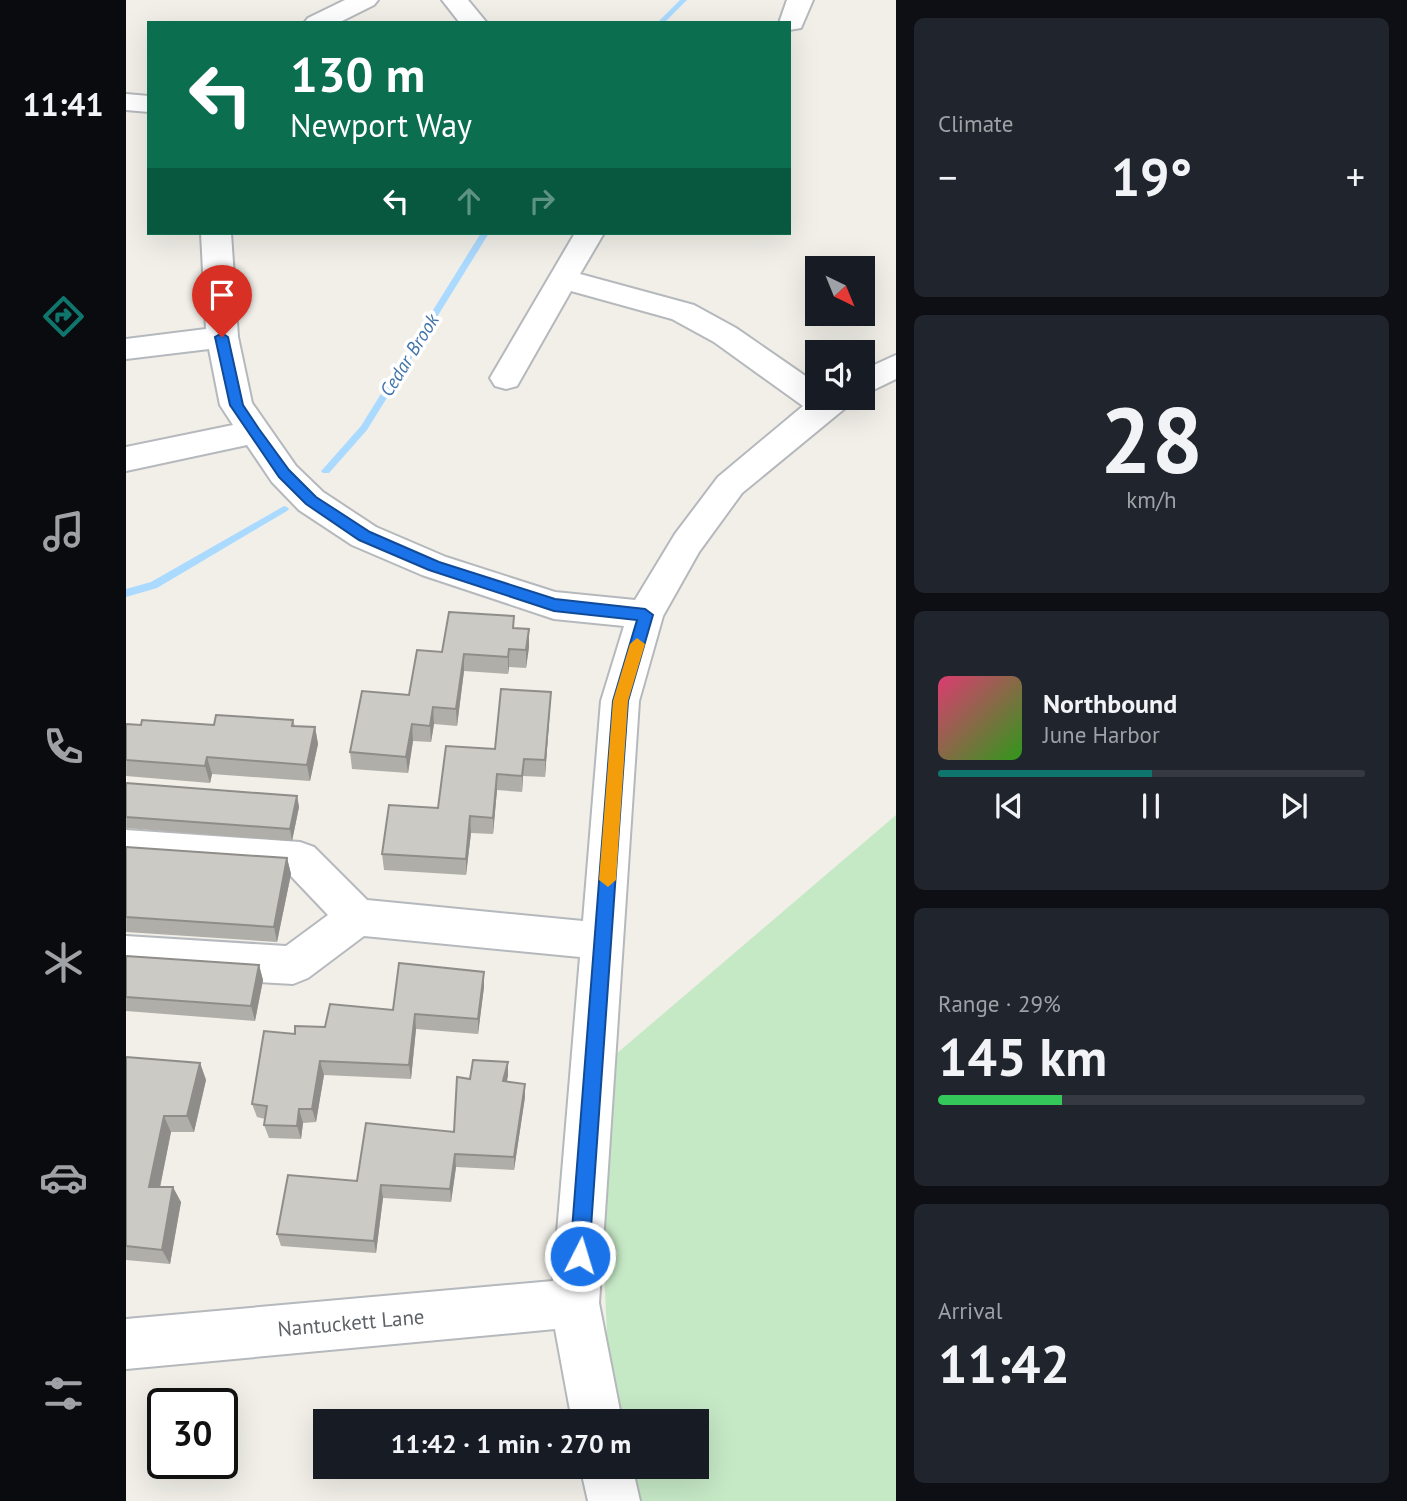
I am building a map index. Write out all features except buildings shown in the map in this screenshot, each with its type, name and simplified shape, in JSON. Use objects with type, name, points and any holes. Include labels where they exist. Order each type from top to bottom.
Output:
[{"type":"street","points":[[321,21],[365,0]]},
{"type":"street","points":[[455,0],[472,21]]},
{"type":"street","points":[[126,102],[147,104]]},
{"type":"street","points":[[216,235],[222,337],[236,405],[284,474],[311,501],[365,536],[434,566],[554,605],[645,615]]},
{"type":"street","points":[[506,377],[588,235]]},
{"type":"street","points":[[562,279],[683,312],[805,384]]},
{"type":"street","points":[[126,349],[222,337]]},
{"type":"street","points":[[875,376],[896,365]]},
{"type":"street","points":[[595,1409],[575,1303],[620,701],[645,615],[687,543],[730,485],[821,410]]},
{"type":"street","points":[[126,459],[254,432]]},
{"type":"street","points":[[126,847],[300,859],[357,917],[603,941]]},
{"type":"street","points":[[126,955],[293,965],[357,917]]},
{"type":"street","name":"Nantuckett Lane","points":[[126,1344],[575,1303]]},
{"type":"street","points":[[609,1479],[614,1501]]},
{"type":"green space","points":[[896,815],[896,1501],[615,1501],[614,1479],[709,1479],[709,1409],[610,1409],[595,1072]]},
{"type":"waterway","name":"Cedar Brook","points":[[662,21],[684,0]]},
{"type":"waterway","name":"Cedar Brook","points":[[326,471],[364,428],[484,235]]},
{"type":"waterway","name":"Cedar Brook","points":[[126,593],[154,585],[284,509]]},
{"type":"slow traffic","points":[[608,880],[620,701],[637,644]]},
{"type":"route","points":[[222,337],[236,405],[284,474],[311,501],[365,536],[434,566],[554,605],[645,615],[620,701],[580,1256]]}]
